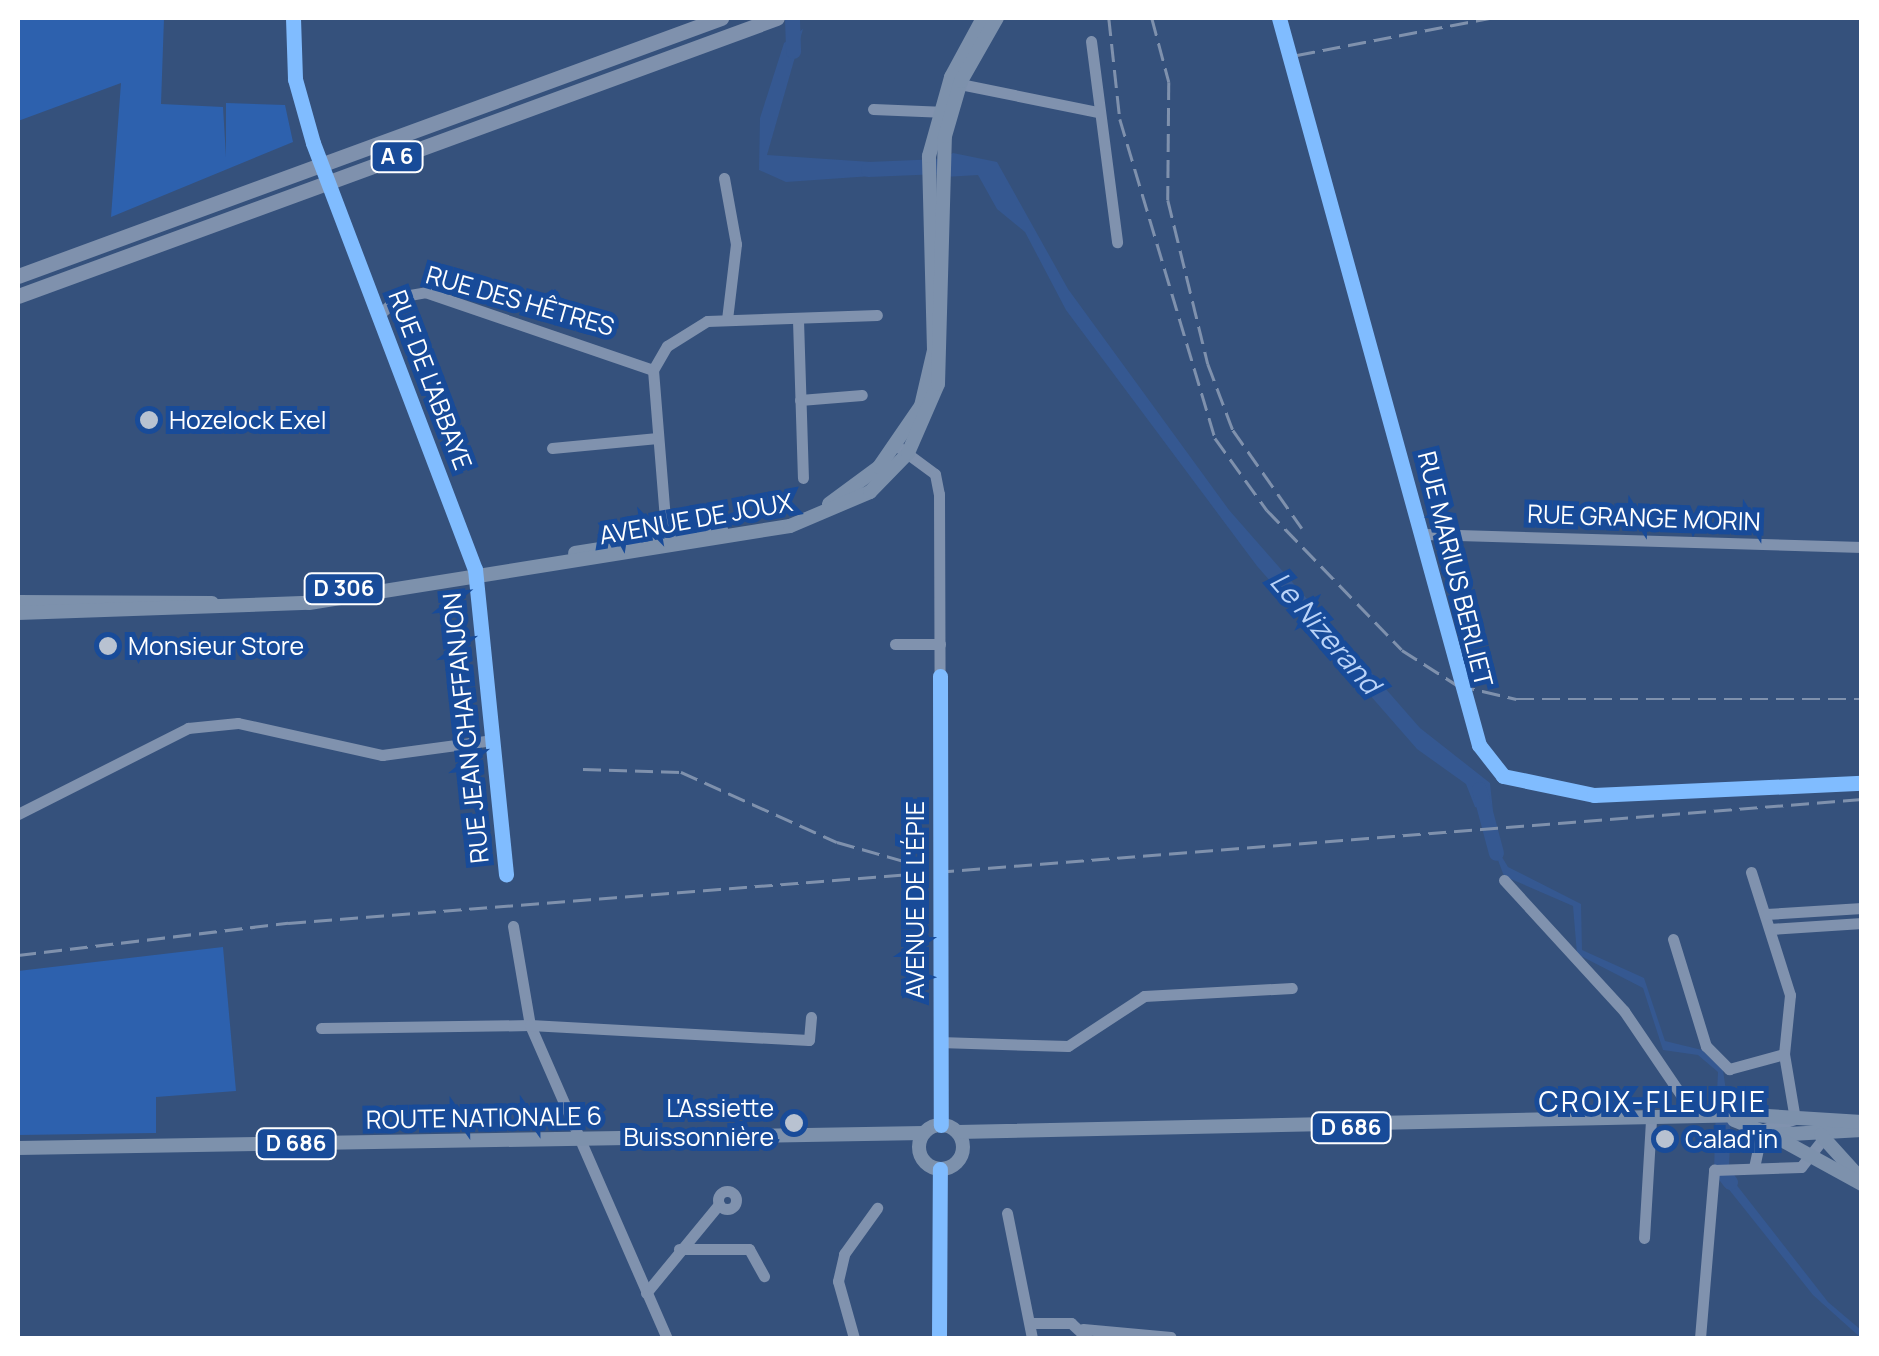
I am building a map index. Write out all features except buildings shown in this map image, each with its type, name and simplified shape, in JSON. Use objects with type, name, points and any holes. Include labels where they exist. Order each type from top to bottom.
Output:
[{"type":"highway","name":"A 6","points":[[18,276],[721,18]]},
{"type":"highway","name":"A 6","points":[[18,296],[777,18]]},
{"type":"main road","name":"AVENUE DE JOUX","points":[[18,613],[253,609],[668,544],[833,512],[870,492],[928,420],[943,356],[936,156],[945,111],[983,18]]},
{"type":"main road","name":"AVENUE DE JOUX","points":[[955,83],[997,18]]},
{"type":"main road","name":"AVENUE DE JOUX","points":[[18,602],[223,602],[475,573]]},
{"type":"main road","name":"D 686","points":[[958,1132],[989,1135],[1651,1118],[1862,1126]]},
{"type":"main road","name":"D 686","points":[[1721,1118],[1767,1132],[1824,1138],[1862,1126]]},
{"type":"main road","points":[[1802,1121],[1824,1138],[1862,1182]]},
{"type":"main road","points":[[964,1149],[958,1132],[941,1125],[921,1140],[940,1170],[964,1149],[989,1135]]},
{"type":"main road","points":[[1767,1132],[1862,1182]]},
{"type":"main road","name":"ROUTE NATIONALE 6","points":[[18,1148],[892,1135],[921,1140]]},
{"type":"street","name":"RUE DE L'ABBAYE","points":[[292,18],[313,143],[475,573]]},
{"type":"street","name":"RUE MARIUS BERLIET","points":[[1278,18],[1424,534],[1463,709],[1504,776],[1632,796],[1862,783]]},
{"type":"street","points":[[1091,41],[1116,242]]},
{"type":"street","points":[[955,83],[1098,112]]},
{"type":"street","points":[[873,109],[945,111]]},
{"type":"street","points":[[724,178],[736,244],[727,319]]},
{"type":"street","name":"RUE DES HÊTRES","points":[[378,315],[398,297],[425,292],[653,370]]},
{"type":"street","points":[[668,544],[653,370],[687,329],[727,319],[876,316]]},
{"type":"street","points":[[798,320],[803,478]]},
{"type":"street","points":[[800,400],[862,394]]},
{"type":"street","points":[[552,448],[658,438]]},
{"type":"street","name":"AVENUE DE L'ÉPIE","points":[[902,450],[935,474],[939,494],[941,1125]]},
{"type":"street","name":"RUE GRANGE MORIN","points":[[1424,534],[1862,547]]},
{"type":"street","name":"RUE JEAN CHAFFANJON","points":[[475,573],[506,874]]},
{"type":"street","points":[[895,644],[940,644]]},
{"type":"street","points":[[18,814],[188,728],[238,724],[382,755],[494,740]]},
{"type":"street","points":[[1751,872],[1790,996],[1784,1054],[1802,1121],[1767,1132],[1754,1167]]},
{"type":"street","points":[[1504,880],[1624,1011],[1696,1118]]},
{"type":"street","points":[[1766,914],[1862,908]]},
{"type":"street","points":[[1770,929],[1862,923]]},
{"type":"street","points":[[513,926],[530,1025],[575,1138],[667,1338]]},
{"type":"street","points":[[1673,940],[1706,1046],[1730,1069],[1784,1054]]},
{"type":"street","points":[[939,1042],[1068,1046],[1144,996],[1292,988]]},
{"type":"street","points":[[321,1028],[530,1025],[809,1040],[811,1017]]},
{"type":"street","points":[[1644,1238],[1651,1118]]},
{"type":"street","points":[[1700,1338],[1714,1170],[1734,1166],[1801,1167],[1816,1158],[1824,1138]]},
{"type":"street","points":[[939,1338],[940,1170]]},
{"type":"street","points":[[646,1293],[719,1204]]},
{"type":"street","points":[[854,1338],[838,1281],[844,1254],[877,1208]]},
{"type":"street","points":[[1007,1213],[1032,1338]]},
{"type":"street","points":[[679,1249],[749,1248],[764,1276]]},
{"type":"street","points":[[1032,1323],[1085,1334],[1170,1337]]},
{"type":"shaded area","points":[[18,18],[164,18],[161,104],[223,107],[226,157],[226,103],[285,105],[293,142],[111,217],[121,83],[18,121]]},
{"type":"shaded area","points":[[223,947],[236,1091],[156,1097],[156,1133],[18,1135],[18,971]]},
{"type":"water","points":[[803,29],[767,155],[886,163],[886,175],[786,182],[759,170],[760,118],[784,43]]},
{"type":"water","points":[[953,153],[997,162],[1068,289],[1229,510],[1420,728],[1490,783],[1493,811],[1475,807],[1466,784],[1417,749],[1257,566],[1066,310],[1025,232],[997,209],[978,175],[944,177],[942,160]]},
{"type":"water","points":[[1488,834],[1508,867],[1581,904],[1582,950],[1644,978],[1665,1041],[1702,1050],[1723,1070],[1729,1112],[1716,1113],[1718,1072],[1698,1055],[1663,1050],[1643,988],[1577,954],[1573,906],[1504,876]]},
{"type":"water","points":[[1728,1174],[1828,1302],[1861,1330],[1861,1338],[1813,1295],[1723,1182]]},
{"type":"waterway","name":"Le Nizerand","points":[[792,19],[793,51]]},
{"type":"waterway","name":"Le Nizerand","points":[[868,169],[940,166]]},
{"type":"waterway","points":[[1479,789],[1496,853]]},
{"type":"waterway","name":"Le Nizerand","points":[[1723,1103],[1721,1170],[1730,1182]]},
{"type":"railway","points":[[1109,18],[1120,119],[1215,438],[1267,510],[1402,650],[1457,685],[1516,699],[1862,699]]},
{"type":"railway","points":[[1152,18],[1169,82],[1168,200],[1208,364],[1233,430],[1302,528]]},
{"type":"railway","points":[[1297,55],[1489,18]]},
{"type":"railway","points":[[583,769],[681,772],[837,842],[914,864]]},
{"type":"railway","points":[[18,955],[288,923],[1862,799]]},
{"type":"cycle path","points":[[293,18],[295,79],[313,143],[475,569],[506,874]]},
{"type":"cycle path","points":[[1279,18],[1479,745],[1503,776],[1594,795],[1862,783]]},
{"type":"cycle path","points":[[940,676],[941,1125]]},
{"type":"cycle path","points":[[939,1338],[940,1169]]},
{"type":"place","name":"Hozelock Exel","points":[[149,420]]},
{"type":"place","name":"Monsieur Store","points":[[108,646]]},
{"type":"place","name":"L'Assiette Buissonnière","points":[[794,1123]]},
{"type":"place","name":"Calad'in","points":[[1665,1139]]},
{"type":"district","name":"CROIX-FLEURIE","points":[[1653,1101]]}]
